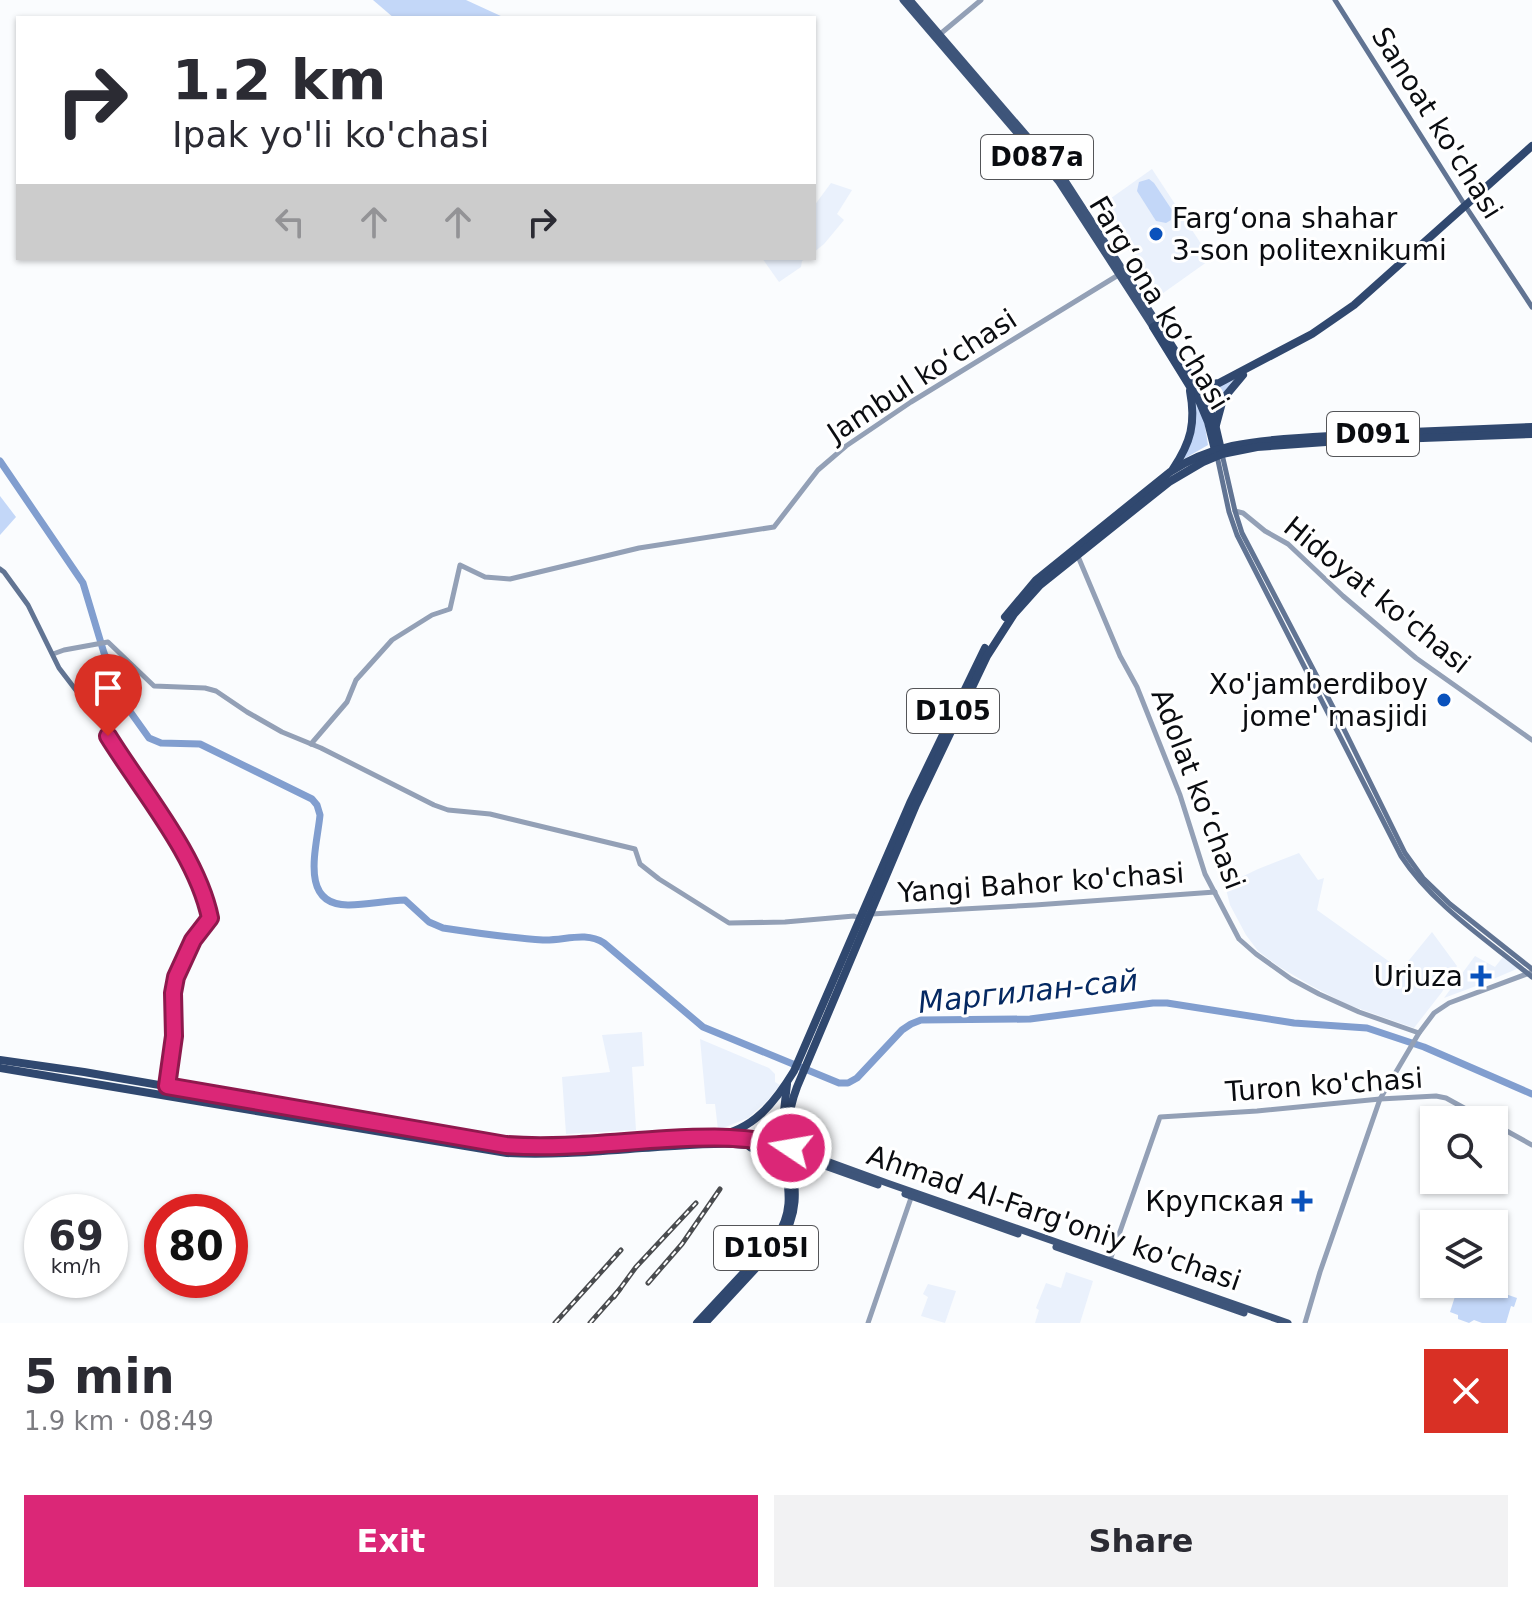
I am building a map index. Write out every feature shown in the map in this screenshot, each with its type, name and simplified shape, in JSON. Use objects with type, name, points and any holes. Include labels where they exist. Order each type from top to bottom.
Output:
[{"type":"highway","points":[[1191,381],[1215,384],[1318,331],[1354,305],[1532,146]]},
{"type":"highway","name":"Fargʻona koʻchasi","points":[[1156,326],[1206,400],[1216,426],[1219,452]]},
{"type":"highway","points":[[1216,426],[1225,397],[1239,378],[1259,363]]},
{"type":"highway","name":"Fargʻona koʻchasi","points":[[1191,381],[1219,452]]},
{"type":"highway","name":"D105","points":[[1170,472],[1191,433],[1191,381]]},
{"type":"highway","name":"D091","points":[[1219,452],[1257,441],[1532,427]]},
{"type":"highway","name":"D091","points":[[1219,452],[1340,441],[1532,434]]},
{"type":"highway","name":"D105","points":[[804,1060],[860,919],[982,654],[1000,623],[1036,580],[1170,472],[1219,452]]},
{"type":"highway","name":"D105","points":[[787,1150],[789,1118],[798,1074],[938,752],[998,636],[1032,592],[1077,554],[1178,476],[1219,452]]},
{"type":"highway","name":"Ahmad Al-Farg'oniy ko'chasi","points":[[0,1060],[84,1072],[167,1091],[507,1153],[540,1154],[719,1143],[787,1150]]},
{"type":"highway","name":"Ahmad Al-Farg'oniy ko'chasi","points":[[0,1068],[506,1145],[539,1147],[715,1136],[755,1140],[787,1150]]},
{"type":"highway","name":"D105","points":[[787,1150],[783,1126],[787,1084],[798,1074]]},
{"type":"highway","points":[[715,1136],[734,1131],[758,1118],[787,1084]]},
{"type":"highway","points":[[742,1143],[774,1164],[788,1190]]},
{"type":"highway","name":"D105l","points":[[697,1323],[780,1242],[789,1229],[796,1203],[794,1175],[787,1150]]},
{"type":"highway","name":"D105l","points":[[705,1323],[755,1265],[784,1225],[789,1208],[787,1150]]},
{"type":"highway","points":[[794,1175],[798,1164],[808,1160]]},
{"type":"main road","name":"Fargʻona koʻchasi","points":[[903,0],[1064,179],[1156,326]]},
{"type":"main road","name":"Fargʻona koʻchasi","points":[[910,0],[1059,182],[1156,326]]},
{"type":"main road","name":"Sanoat ko'chasi","points":[[1335,0],[1532,307]]},
{"type":"main road","points":[[1219,452],[1242,533],[1335,711],[1395,846],[1415,877],[1446,908],[1531,973]]},
{"type":"main road","points":[[1219,452],[1229,512],[1237,535],[1357,764]]},
{"type":"main road","points":[[0,569],[21,594],[59,668],[98,719],[176,839],[194,870],[208,908],[210,918],[193,940],[176,977],[173,993],[174,1036],[167,1091]]},
{"type":"main road","name":"Ahmad Al-Farg'oniy ko'chasi","points":[[787,1150],[912,1195]]},
{"type":"main road","name":"Ahmad Al-Farg'oniy ko'chasi","points":[[787,1150],[1273,1323]]},
{"type":"main road","name":"Ahmad Al-Farg'oniy ko'chasi","points":[[1109,1264],[1288,1323]]},
{"type":"street","points":[[937,36],[981,0]]},
{"type":"street","name":"Jambul koʻchasi","points":[[311,744],[347,702],[356,680],[392,640],[432,615],[450,609],[460,565],[485,577],[510,579],[622,552],[774,527],[818,470],[846,446],[911,402],[1120,274]]},
{"type":"street","name":"Hidoyat ko'chasi","points":[[1235,511],[1243,513],[1288,544],[1416,658],[1532,740]]},
{"type":"street","name":"Adolat koʻchasi","points":[[1077,554],[1120,656],[1137,687],[1180,795],[1205,874],[1239,939],[1291,979],[1319,994],[1419,1033]]},
{"type":"street","points":[[53,654],[105,643],[154,686],[211,688],[282,732],[448,810],[490,814],[635,849],[640,864],[649,872],[729,923],[854,916],[860,919]]},
{"type":"street","name":"Yangi Bahor ko'chasi","points":[[870,914],[1215,892]]},
{"type":"street","points":[[1305,1323],[1380,1099],[1419,1033],[1434,1013],[1449,1003],[1531,973]]},
{"type":"street","name":"Turon ko'chasi","points":[[1109,1264],[1160,1117],[1441,1096],[1460,1106]]},
{"type":"street","points":[[1508,1132],[1532,1145]]},
{"type":"street","points":[[868,1323],[912,1195]]},
{"type":"shaded area","points":[[373,0],[466,0],[501,16],[392,16]]},
{"type":"shaded area","name":"Farg‘ona shahar 3-son politexnikumi","points":[[1152,169],[1211,259],[1159,296],[1101,209],[1109,204],[1107,201]]},
{"type":"shaded area","points":[[1149,179],[1172,210],[1171,220],[1166,223],[1156,221],[1137,191],[1139,182]]},
{"type":"shaded area","points":[[831,183],[852,190],[837,214],[844,220],[816,250],[816,203]]},
{"type":"shaded area","points":[[763,260],[803,260],[801,267],[779,282]]},
{"type":"shaded area","points":[[1234,379],[1225,391],[1215,412],[1203,387]]},
{"type":"shaded area","points":[[1194,400],[1204,420],[1208,445],[1182,460],[1193,431]]},
{"type":"shaded area","points":[[0,496],[16,517],[0,535]]},
{"type":"shaded area","points":[[1299,853],[1318,880],[1324,878],[1317,910],[1401,970],[1432,932],[1457,966],[1442,992],[1414,1028],[1346,1004],[1310,985],[1258,951],[1246,935],[1230,905],[1225,885]]},
{"type":"shaded area","name":"Urjuza","points":[[1475,956],[1495,967],[1503,957],[1519,968],[1444,998]]},
{"type":"shaded area","points":[[642,1032],[644,1066],[632,1067],[636,1130],[566,1134],[562,1077],[610,1072],[602,1035]]},
{"type":"shaded area","points":[[700,1039],[769,1068],[775,1074],[775,1082],[780,1085],[748,1118],[718,1130],[715,1104],[706,1104]]},
{"type":"shaded area","points":[[1066,1272],[1093,1281],[1080,1323],[1035,1323],[1039,1310],[1036,1308],[1046,1283],[1061,1288]]},
{"type":"shaded area","points":[[928,1284],[956,1291],[945,1323],[921,1316],[928,1297],[923,1294]]},
{"type":"shaded area","points":[[1508,1295],[1517,1298],[1506,1323],[1474,1320],[1469,1323],[1450,1312],[1454,1298],[1508,1298]]},
{"type":"waterway","name":"Маргилан-сай","points":[[0,461],[83,583],[104,653],[129,710],[149,738],[161,743],[200,744],[312,799],[320,815],[314,872],[323,896],[333,903],[349,905],[405,900],[429,922],[443,928],[531,939],[597,939],[703,1027],[839,1083],[848,1083],[857,1078],[902,1030],[921,1020],[1030,1019],[1167,1003],[1294,1023],[1367,1028],[1424,1047],[1532,1094]]},
{"type":"railway","points":[[648,1283],[682,1244],[720,1189]]},
{"type":"railway","points":[[614,1297],[636,1267],[696,1203]]},
{"type":"railway","points":[[555,1323],[621,1250]]},
{"type":"railway","points":[[590,1323],[620,1289]]},
{"type":"place","name":"Farg‘ona shahar 3-son politexnikumi","points":[[1156,234]]},
{"type":"place","name":"Xo'jamberdiboy jome' masjidi","points":[[1444,700]]},
{"type":"place","name":"Urjuza","points":[[1481,976]]},
{"type":"place","name":"Крупская","points":[[1302,1201]]},
{"type":"route","points":[[108,736],[194,870],[210,918],[193,940],[176,977],[173,993],[174,1036],[167,1086],[506,1145],[539,1147],[715,1136],[791,1148]]}]
